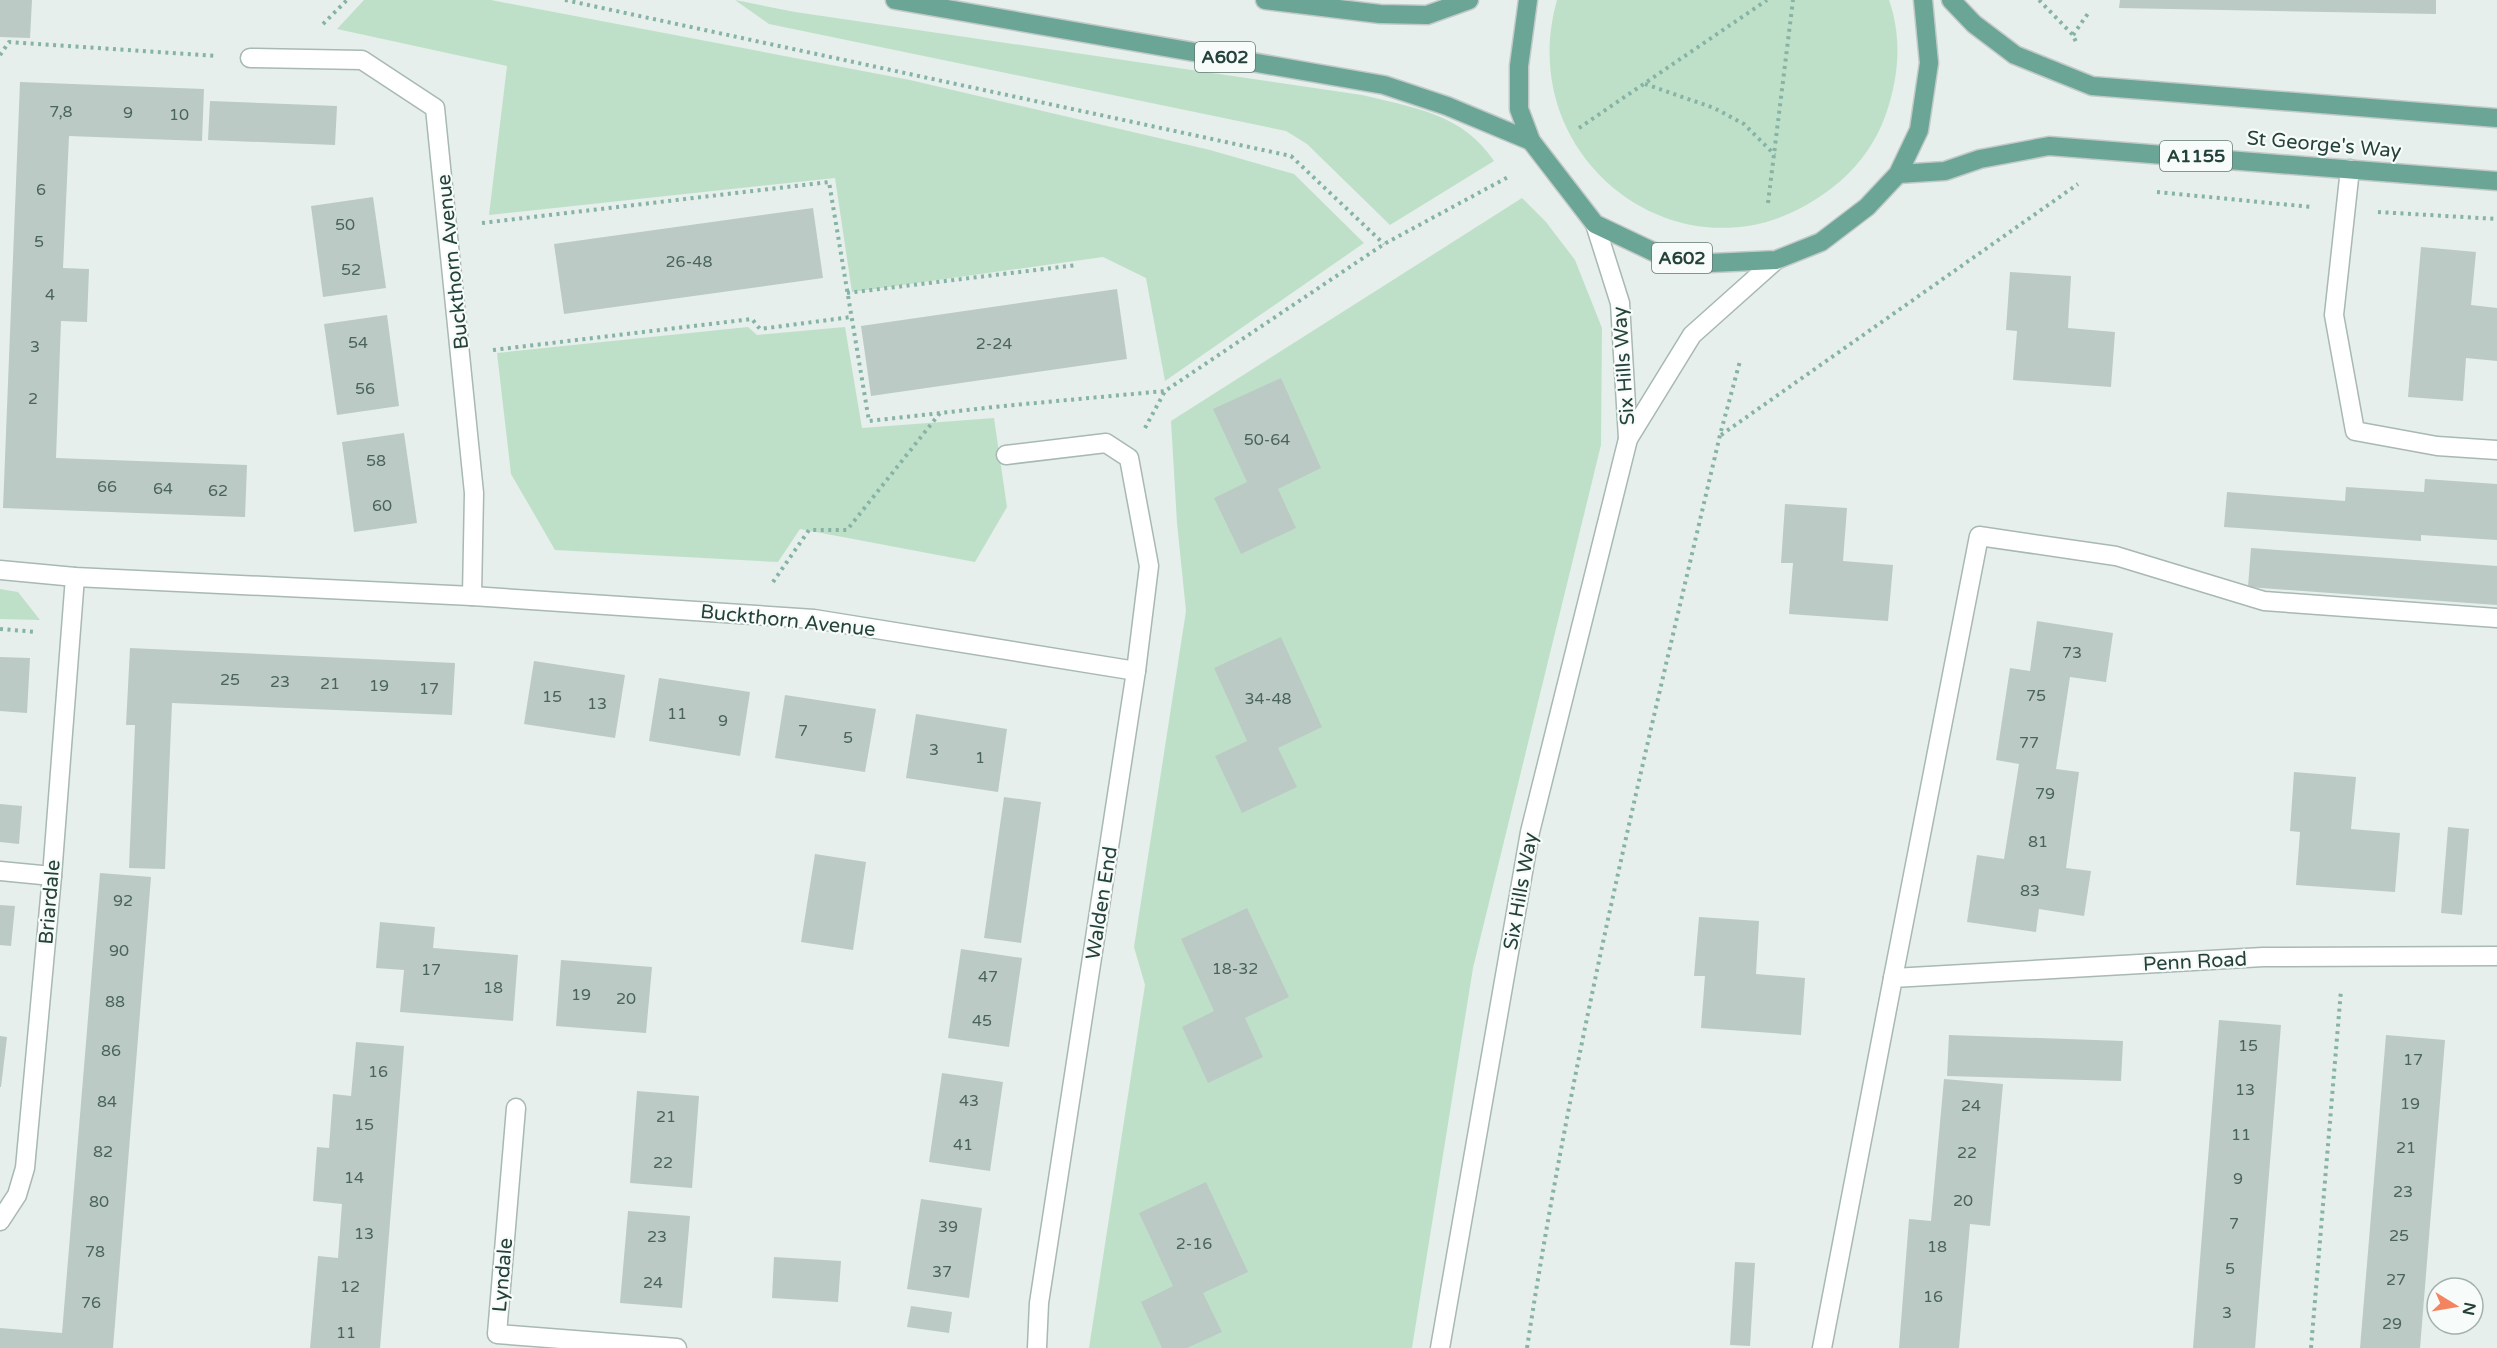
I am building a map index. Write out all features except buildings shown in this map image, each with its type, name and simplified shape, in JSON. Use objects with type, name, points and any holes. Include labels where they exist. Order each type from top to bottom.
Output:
[{"type":"main road","name":"A602","points":[[895,0],[1384,85],[1447,106],[1531,141]]},
{"type":"main road","points":[[1265,0],[1297,6],[1380,14],[1427,15],[1469,0]]},
{"type":"main road","name":"A602","points":[[1528,0],[1519,66],[1519,109],[1531,141],[1595,224],[1656,253],[1712,263],[1776,260],[1821,242],[1867,207],[1898,174],[1919,130],[1929,63],[1923,0]]},
{"type":"main road","name":"St George's Way","points":[[1951,0],[1974,24],[2015,54],[2092,86],[2497,118]]},
{"type":"main road","name":"St George's Way","points":[[1898,174],[1945,171],[1980,159],[2049,146],[2102,148],[2497,181]]},
{"type":"street","name":"Buckthorn Avenue","points":[[250,58],[362,60],[435,108],[462,354],[474,493],[472,596]]},
{"type":"street","points":[[2350,169],[2334,315],[2355,431],[2437,446],[2497,450]]},
{"type":"street","name":"Six Hills Way","points":[[1595,224],[1620,303],[1628,440]]},
{"type":"street","name":"Six Hills Way","points":[[1440,1348],[1530,832],[1628,440],[1692,335],[1776,260]]},
{"type":"street","points":[[1006,454],[1106,443],[1129,458]]},
{"type":"street","name":"Walden End","points":[[1037,1348],[1039,1303],[1136,671],[1149,566],[1129,458]]},
{"type":"street","points":[[1822,1348],[1979,536],[2116,556],[2264,601],[2497,618]]},
{"type":"street","name":"Buckthorn Avenue","points":[[0,570],[75,577],[472,596],[814,619],[1136,671]]},
{"type":"street","name":"Briardale","points":[[0,1221],[17,1195],[25,1168],[52,876],[75,577]]},
{"type":"street","points":[[0,871],[52,876]]},
{"type":"street","name":"Penn Road","points":[[1893,978],[2263,957],[2497,956]]},
{"type":"street","name":"Lyndale","points":[[516,1108],[497,1334],[677,1348]]},
{"type":"path","points":[[565,0],[1291,156],[1384,244]]},
{"type":"path","points":[[1579,128],[1767,0]]},
{"type":"path","points":[[1768,203],[1793,0]]},
{"type":"path","points":[[2073,35],[2089,12]]},
{"type":"path","points":[[0,55],[9,42],[250,58]]},
{"type":"path","points":[[1644,84],[1714,108],[1744,124],[1775,155]]},
{"type":"path","points":[[1720,435],[2079,183],[2102,148]]},
{"type":"path","points":[[1129,458],[1165,391],[1384,244],[1510,176]]},
{"type":"path","points":[[448,227],[829,182],[869,421],[1165,391]]},
{"type":"path","points":[[2148,191],[2252,203],[2497,219]]},
{"type":"path","points":[[847,293],[1077,265]]},
{"type":"path","points":[[462,354],[752,319],[760,329],[851,316]]},
{"type":"path","points":[[1527,1348],[1547,1218],[1607,916],[1720,435],[1740,361]]},
{"type":"path","points":[[744,614],[779,575],[809,530],[847,530],[940,413]]},
{"type":"path","points":[[2311,1348],[2344,956]]},
{"type":"green space","points":[[364,0],[491,0],[910,80],[1210,150],[1294,174],[1364,243],[1165,381],[1146,278],[1103,257],[852,292],[835,178],[489,215],[507,66],[337,29]]},
{"type":"green space","points":[[735,0],[795,12],[1362,95],[1418,109],[1452,122],[1481,145],[1494,161],[1390,225],[1307,144],[1286,131],[769,24]]},
{"type":"green space","points":[[1557,0],[1889,0],[1896,28],[1897,56],[1894,84],[1887,111],[1870,147],[1845,177],[1825,193],[1772,220],[1719,228],[1668,219],[1622,195],[1585,159],[1560,113],[1550,59]]},
{"type":"green space","points":[[1522,198],[1546,222],[1575,260],[1602,328],[1601,445],[1473,968],[1412,1348],[1089,1348],[1145,985],[1134,947],[1186,611],[1177,523],[1171,421]]},
{"type":"green space","points":[[748,327],[757,335],[845,327],[862,428],[994,418],[1007,507],[975,562],[800,529],[778,562],[555,550],[511,474],[497,353]]},
{"type":"green space","points":[[0,589],[18,592],[40,620],[0,619]]}]
